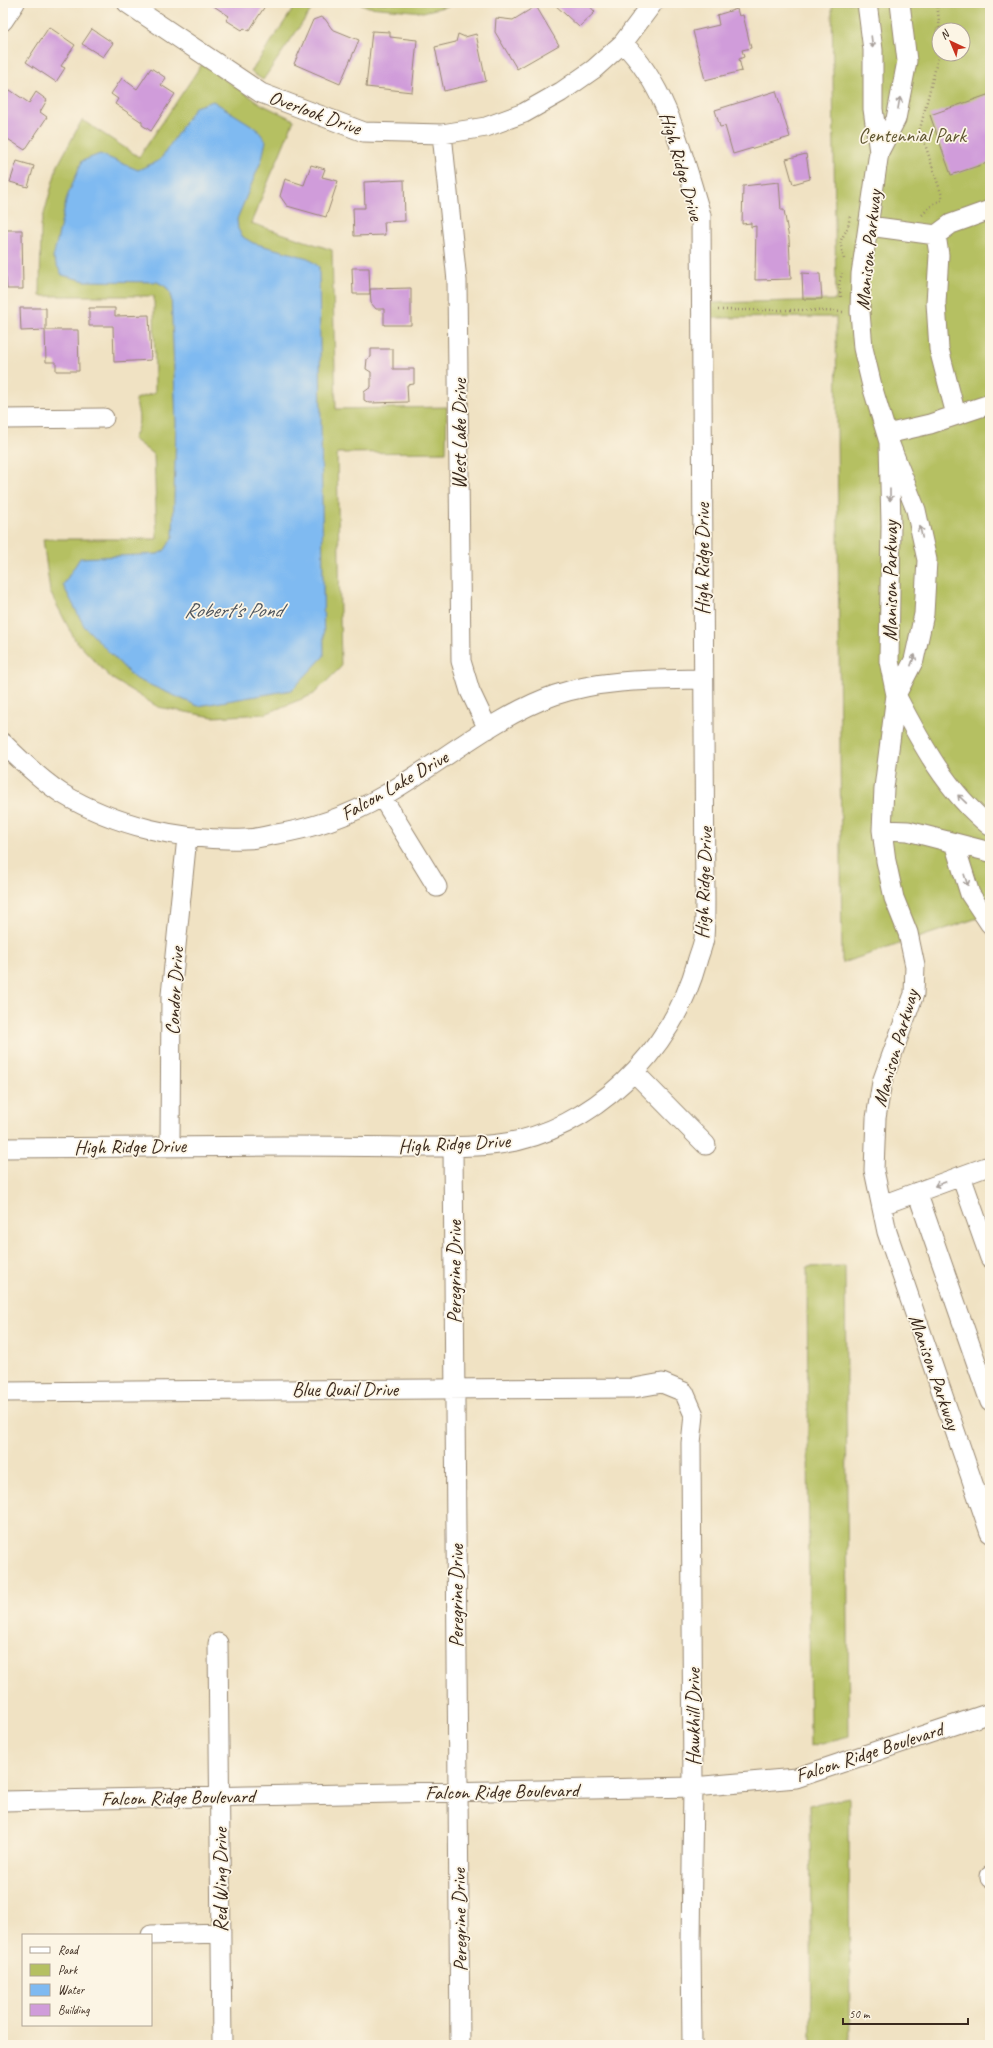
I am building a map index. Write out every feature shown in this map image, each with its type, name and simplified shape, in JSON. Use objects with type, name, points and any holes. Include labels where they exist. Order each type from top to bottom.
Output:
[{"type":"street","points":[[3,20],[15,3]]},
{"type":"street","name":"Overlook Drive","points":[[127,3],[261,93],[364,132],[442,134],[486,127],[524,113],[561,92],[594,69],[623,44],[653,3]]},
{"type":"street","name":"Manison Parkway","points":[[867,3],[873,50],[873,108],[879,152],[861,274],[860,312],[863,348],[868,371],[888,438],[916,510],[927,560],[924,614],[914,660],[896,695]]},
{"type":"street","name":"Manison Parkway","points":[[879,152],[896,119],[907,61],[900,3]]},
{"type":"street","name":"High Ridge Drive","points":[[3,1148],[170,1145],[453,1147],[500,1144],[535,1136],[574,1118],[605,1098],[634,1072],[661,1040],[681,1006],[694,974],[704,939],[701,215],[668,111],[646,70],[623,44]]},
{"type":"street","name":"West Lake Drive","points":[[442,134],[457,281],[461,660],[470,691],[488,729]]},
{"type":"street","points":[[936,236],[951,224],[990,210]]},
{"type":"street","points":[[870,221],[936,236]]},
{"type":"street","points":[[936,236],[939,255],[936,303],[939,349],[956,415]]},
{"type":"street","points":[[888,438],[990,404]]},
{"type":"street","points":[[3,419],[104,418]]},
{"type":"street","name":"Manison Parkway","points":[[888,438],[891,517],[890,661],[896,695],[884,788],[882,830],[886,861],[894,898],[908,933],[915,966],[914,994],[882,1082],[876,1118],[874,1170],[888,1232],[986,1508],[990,1533]]},
{"type":"street","name":"Falcon Lake Drive","points":[[3,743],[26,765],[60,792],[94,810],[128,824],[187,837],[246,839],[296,831],[338,818],[382,797],[488,729],[527,707],[554,695],[595,684],[628,680],[703,679]]},
{"type":"street","points":[[896,695],[924,747],[956,794],[990,826]]},
{"type":"street","points":[[382,797],[437,887]]},
{"type":"street","points":[[882,830],[908,831],[990,852]]},
{"type":"street","name":"Condor Drive","points":[[170,1145],[171,995],[187,837]]},
{"type":"street","points":[[954,842],[970,894],[990,924]]},
{"type":"street","points":[[634,1072],[706,1145]]},
{"type":"street","name":"Peregrine Drive","points":[[453,1147],[460,2045]]},
{"type":"street","points":[[882,1205],[990,1167]]},
{"type":"street","points":[[961,1176],[990,1258]]},
{"type":"street","points":[[917,1192],[990,1402]]},
{"type":"street","name":"Blue Quail Drive","points":[[3,1392],[248,1389],[454,1390],[634,1388],[662,1383],[684,1392]]},
{"type":"street","name":"Hawkhill Drive","points":[[684,1392],[694,1415],[691,1443],[693,1787],[691,1942],[692,2045]]},
{"type":"street","name":"Red Wing Drive","points":[[218,1643],[222,2045]]},
{"type":"street","name":"Falcon Ridge Boulevard","points":[[3,1801],[693,1787],[796,1778],[990,1713]]},
{"type":"street","points":[[152,1936],[221,1933]]},
{"type":"path","points":[[937,3],[939,22]]},
{"type":"path","points":[[920,216],[924,215],[932,205],[943,199],[920,129],[937,62]]},
{"type":"path","points":[[845,262],[840,242],[848,227],[851,211],[870,221]]},
{"type":"path","points":[[841,298],[839,284],[843,269]]},
{"type":"path","points":[[715,310],[802,310],[844,312],[842,305]]},
{"type":"green space","points":[[297,3],[316,3],[263,80],[251,72]]},
{"type":"green space","points":[[358,3],[460,3],[423,12],[369,7]]},
{"type":"green space","name":"Centennial Park","points":[[832,3],[990,3],[990,914],[842,963],[836,317],[711,318],[711,303],[836,300]]},
{"type":"green space","points":[[202,64],[261,104],[294,120],[251,223],[332,250],[336,409],[447,407],[446,452],[337,453],[341,667],[314,694],[265,714],[213,717],[158,707],[111,678],[75,640],[50,592],[43,539],[157,539],[154,455],[133,439],[139,420],[135,399],[155,393],[154,296],[40,296],[41,225],[57,167],[82,120],[139,157]]},
{"type":"green space","points":[[845,1266],[849,1736],[810,1746],[807,1267]]},
{"type":"green space","points":[[849,1797],[850,2045],[812,2045],[810,1805]]},
{"type":"water","name":"Robert's Pond","points":[[213,101],[256,128],[266,141],[262,159],[237,219],[238,229],[243,237],[253,243],[308,258],[319,267],[324,656],[292,690],[198,706],[134,678],[84,626],[63,585],[80,558],[158,554],[165,550],[173,537],[176,423],[171,294],[165,286],[157,282],[85,281],[62,275],[53,258],[67,197],[82,161],[100,154],[138,170],[160,160],[195,107]]},
{"type":"building","points":[[209,3],[267,3],[249,31],[244,28],[242,30],[226,20],[229,16]]},
{"type":"building","points":[[553,3],[587,3],[595,12],[579,27]]},
{"type":"building","points":[[536,6],[559,45],[517,69],[495,32],[496,18],[513,20]]},
{"type":"building","points":[[737,9],[739,16],[743,15],[751,48],[742,50],[744,57],[739,59],[742,71],[705,80],[693,31],[719,25],[717,15]]},
{"type":"building","points":[[321,17],[325,19],[332,29],[359,40],[340,84],[294,64],[313,20]]},
{"type":"building","points":[[49,27],[75,45],[61,66],[65,68],[56,82],[26,62]]},
{"type":"building","points":[[92,29],[113,43],[103,57],[82,44]]},
{"type":"building","points":[[372,31],[390,32],[390,37],[417,40],[412,92],[366,87]]},
{"type":"building","points":[[458,34],[465,37],[476,34],[486,81],[444,91],[435,47],[456,42]]},
{"type":"building","points":[[151,68],[166,78],[161,85],[175,94],[151,131],[142,125],[142,122],[115,104],[118,99],[111,94],[122,78],[137,89]]},
{"type":"building","points":[[10,90],[29,103],[36,92],[47,100],[40,112],[47,117],[25,150],[3,136],[3,100]]},
{"type":"building","points":[[776,91],[790,137],[733,154],[725,126],[720,127],[715,110]]},
{"type":"building","points":[[990,94],[990,162],[951,175],[930,115]]},
{"type":"building","points":[[806,154],[810,179],[793,184],[786,159]]},
{"type":"building","points":[[17,161],[34,166],[28,187],[10,182]]},
{"type":"building","points":[[311,165],[325,169],[322,177],[338,181],[326,217],[287,206],[280,196],[285,179],[304,185]]},
{"type":"building","points":[[404,180],[405,221],[384,222],[385,235],[354,236],[353,208],[365,208],[364,182]]},
{"type":"building","points":[[779,182],[781,210],[784,210],[789,239],[791,279],[755,280],[756,226],[751,227],[751,223],[742,224],[743,186]]},
{"type":"building","points":[[3,230],[22,230],[23,289],[7,289],[6,278],[3,278]]},
{"type":"building","points":[[352,268],[369,268],[370,294],[353,294]]},
{"type":"building","points":[[802,273],[820,274],[822,299],[803,299]]},
{"type":"building","points":[[411,288],[411,325],[384,325],[384,309],[376,309],[371,303],[370,289]]},
{"type":"building","points":[[20,308],[46,308],[46,330],[78,330],[79,371],[56,371],[56,362],[46,362],[45,330],[21,331]]},
{"type":"building","points":[[89,308],[115,308],[115,316],[149,315],[151,360],[114,362],[113,326],[89,326]]},
{"type":"building","points":[[371,349],[393,349],[393,369],[414,369],[414,384],[407,385],[408,402],[369,403],[364,400],[364,392],[371,387],[371,372],[366,369],[367,359],[371,357]]}]
